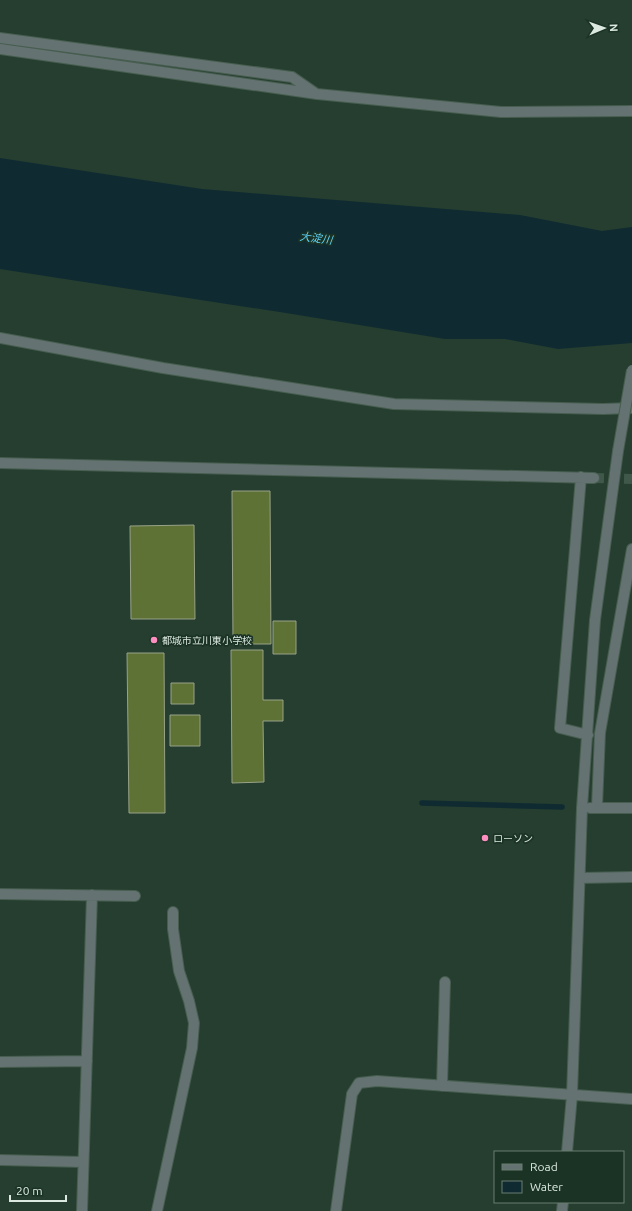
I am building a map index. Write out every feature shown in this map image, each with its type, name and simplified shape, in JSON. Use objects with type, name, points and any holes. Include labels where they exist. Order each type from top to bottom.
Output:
[{"type":"street","points":[[0,38],[292,77],[317,94]]},
{"type":"street","points":[[0,49],[317,94],[501,112],[632,111]]},
{"type":"street","points":[[0,338],[163,368],[394,404],[603,410],[632,408]]},
{"type":"street","points":[[568,1151],[572,1095],[582,808],[595,620],[618,451],[632,370]]},
{"type":"street","points":[[0,463],[594,478]]},
{"type":"street","points":[[581,477],[560,728],[588,735]]},
{"type":"street","points":[[597,808],[600,733],[632,549]]},
{"type":"street","points":[[582,808],[632,808]]},
{"type":"street","points":[[580,878],[632,877]]},
{"type":"street","points":[[0,894],[135,896]]},
{"type":"street","points":[[82,1211],[92,895]]},
{"type":"street","points":[[157,1211],[192,1048],[194,1023],[189,1001],[179,971],[173,929],[173,912]]},
{"type":"street","points":[[442,1086],[445,982]]},
{"type":"street","points":[[0,1062],[87,1061]]},
{"type":"street","points":[[336,1211],[352,1094],[359,1083],[377,1081],[632,1099]]},
{"type":"street","points":[[0,1160],[83,1162]]},
{"type":"water","name":"大淀川","points":[[0,158],[202,189],[520,215],[602,231],[632,227],[632,343],[558,349],[505,339],[445,339],[0,269]]},
{"type":"building","points":[[232,491],[270,491],[271,644],[233,644]]},
{"type":"building","points":[[194,525],[195,619],[131,619],[130,526]]},
{"type":"building","points":[[273,621],[296,621],[296,654],[273,654]]},
{"type":"building","points":[[231,650],[263,650],[263,700],[283,700],[283,721],[263,721],[264,782],[232,783]]},
{"type":"building","points":[[127,653],[164,653],[165,813],[129,813]]},
{"type":"building","points":[[171,683],[194,683],[194,704],[171,704]]},
{"type":"building","points":[[170,715],[200,715],[200,746],[170,746]]},
{"type":"waterway","points":[[422,803],[562,807]]},
{"type":"tunnel","points":[[594,478],[632,479]]},
{"type":"place","name":"都城市立川東小学校","points":[[154,640]]},
{"type":"place","name":"ローソン","points":[[485,838]]}]
